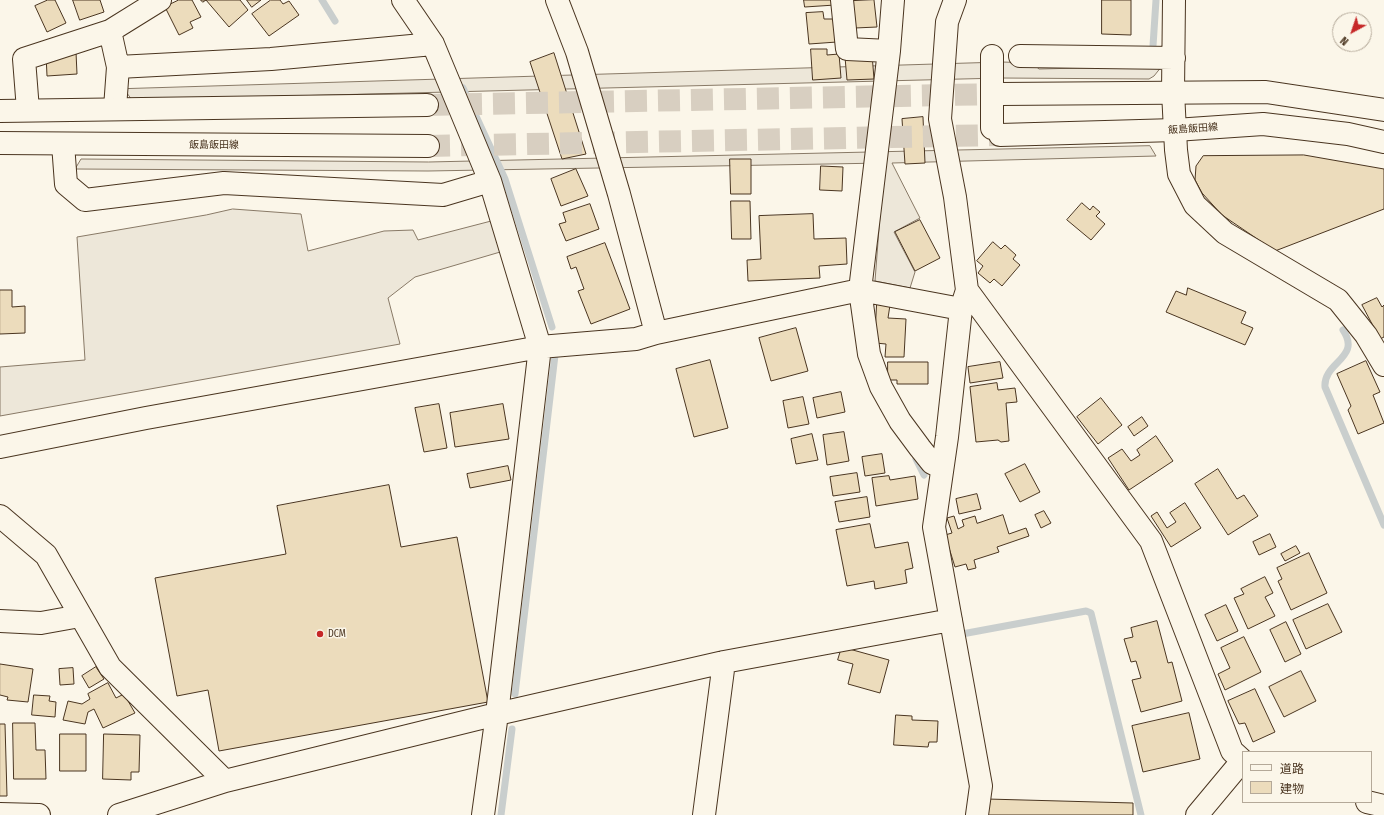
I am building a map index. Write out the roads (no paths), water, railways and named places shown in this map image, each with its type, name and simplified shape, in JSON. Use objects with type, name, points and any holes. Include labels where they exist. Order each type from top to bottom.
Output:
[{"type":"street","points":[[28,110],[24,59],[110,31],[160,0]]},
{"type":"street","points":[[557,0],[577,52],[617,186],[656,333]]},
{"type":"street","points":[[842,0],[847,49],[889,51]]},
{"type":"street","points":[[893,0],[889,51],[860,290],[869,354],[881,387],[900,420],[920,448],[932,463],[942,468]]},
{"type":"street","points":[[955,0],[947,22],[940,119],[955,196],[964,299],[934,527],[981,786],[977,815]]},
{"type":"street","points":[[1174,0],[1173,92],[1179,174],[1195,206],[1225,233],[1338,300],[1366,335],[1384,365]]},
{"type":"street","points":[[404,1],[433,44],[490,181],[540,347],[484,815]]},
{"type":"street","points":[[110,31],[118,67],[115,108]]},
{"type":"street","points":[[118,67],[270,59],[433,44]]},
{"type":"street","name":"飯島飯田線","points":[[992,56],[996,132],[1175,130],[1263,124],[1348,134],[1384,142]]},
{"type":"street","points":[[1020,56],[1174,58]]},
{"type":"street","points":[[1000,94],[1266,92],[1384,110]]},
{"type":"street","points":[[0,111],[115,108],[427,105]]},
{"type":"street","name":"飯島飯田線","points":[[0,143],[428,146]]},
{"type":"street","points":[[63,144],[66,184],[85,200],[224,183],[443,195],[490,181]]},
{"type":"street","points":[[0,447],[146,418],[540,347],[636,339],[656,333],[860,290],[964,299],[1151,541],[1232,751],[1242,760]]},
{"type":"street","points":[[0,516],[46,556],[110,667],[225,781]]},
{"type":"street","points":[[0,621],[42,623],[80,616]]},
{"type":"street","points":[[119,815],[225,781],[497,714],[724,662],[951,620]]},
{"type":"street","points":[[704,815],[724,662]]},
{"type":"street","points":[[1197,815],[1242,762]]},
{"type":"street","points":[[1371,803],[1384,806]]},
{"type":"street","points":[[0,814],[39,815]]},
{"type":"waterway","points":[[322,0],[335,21]]},
{"type":"waterway","points":[[1153,46],[1156,0]]},
{"type":"waterway","points":[[463,88],[505,179],[552,327]]},
{"type":"waterway","points":[[1343,330],[1348,339],[1348,347],[1345,354],[1330,371],[1326,379],[1325,387],[1384,525]]},
{"type":"waterway","points":[[515,694],[555,355]]},
{"type":"waterway","points":[[916,459],[924,475]]},
{"type":"waterway","points":[[962,634],[1086,611],[1091,613],[1141,815]]},
{"type":"waterway","points":[[501,815],[512,729]]},
{"type":"tunnel","points":[[427,105],[1000,94]]},
{"type":"tunnel","points":[[428,146],[1000,135]]},
{"type":"place","name":"DCM","points":[[320,634]]}]
